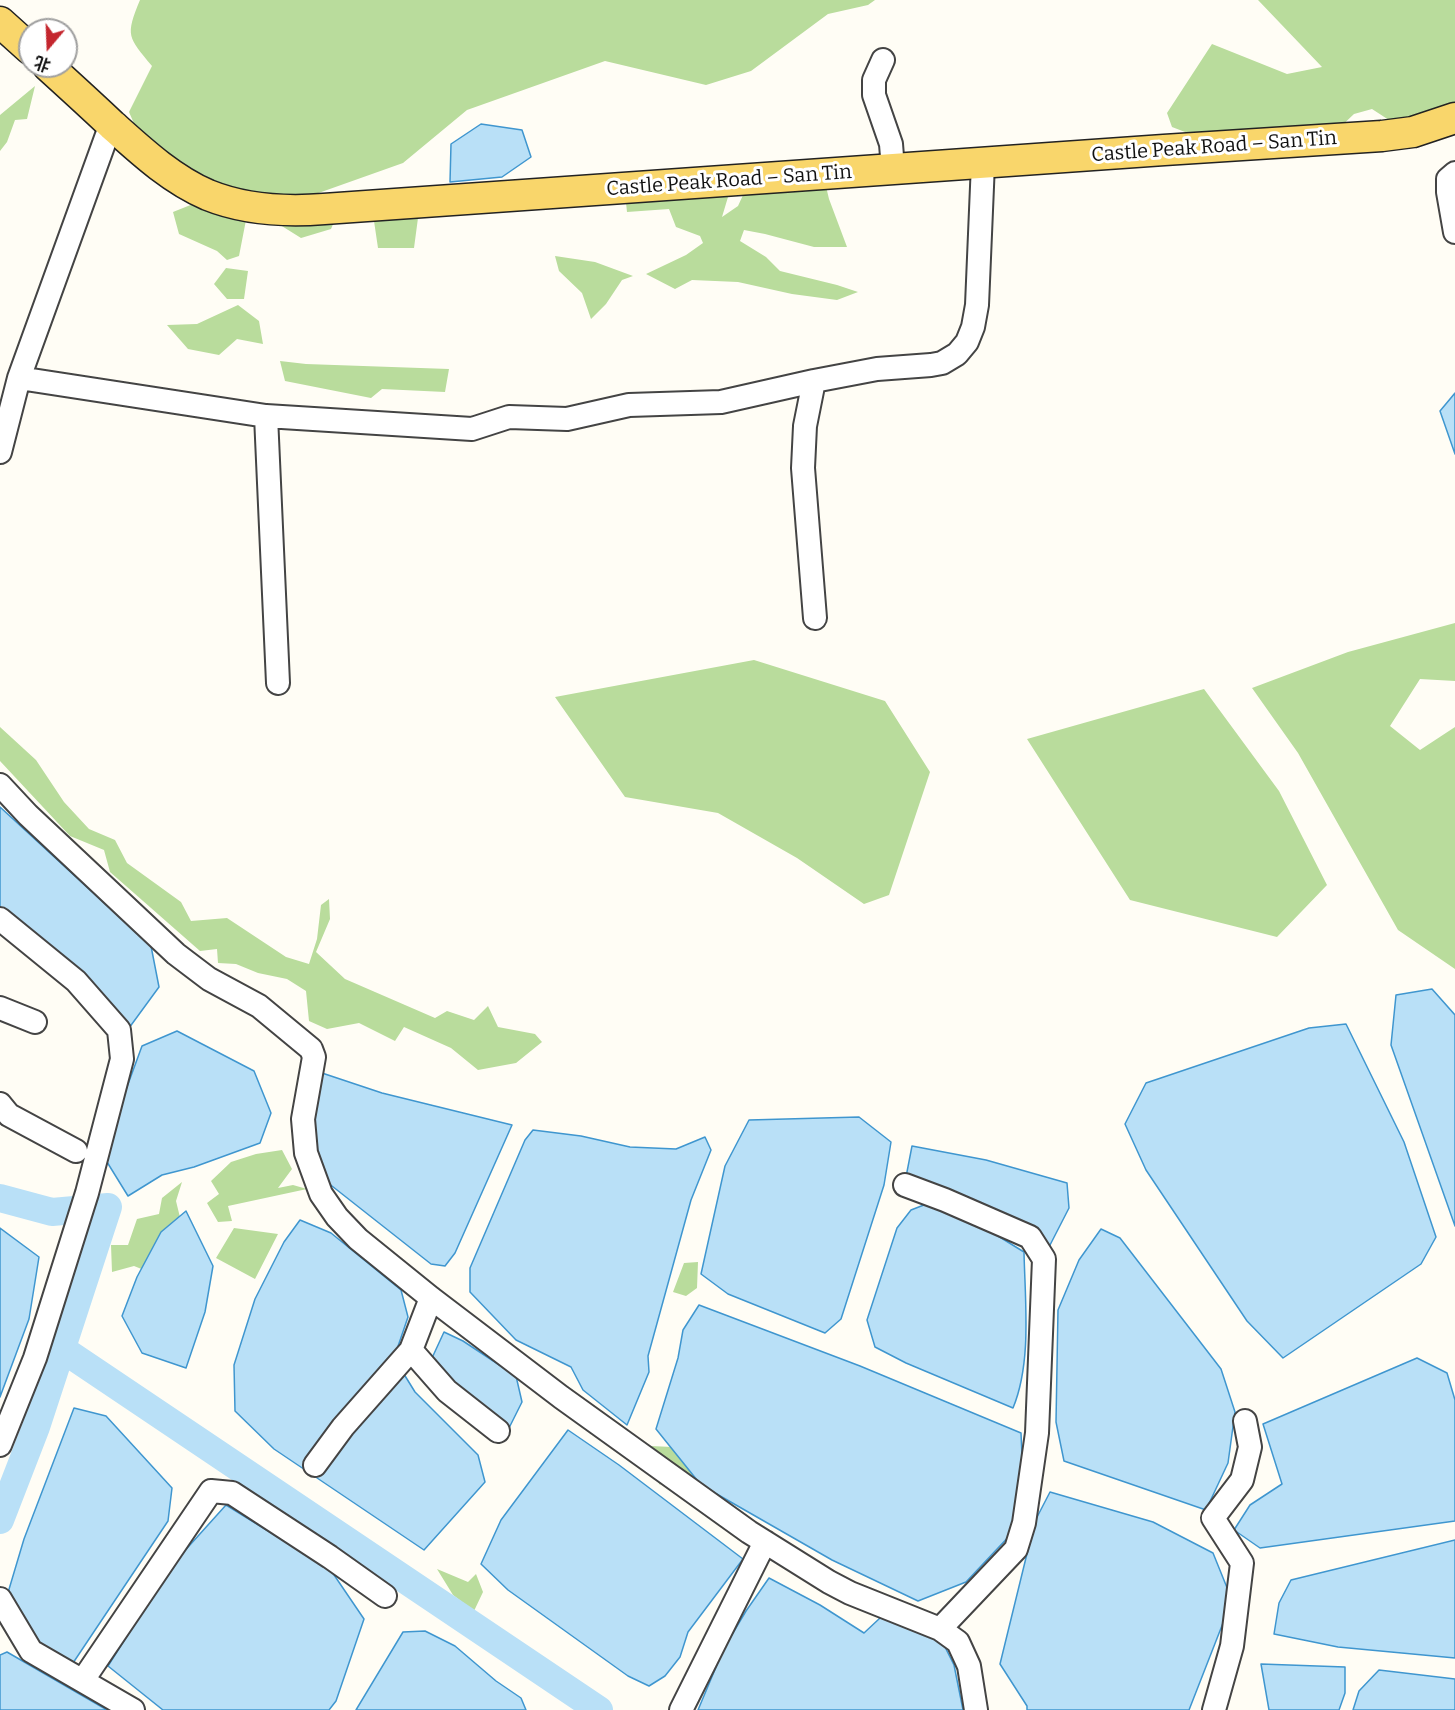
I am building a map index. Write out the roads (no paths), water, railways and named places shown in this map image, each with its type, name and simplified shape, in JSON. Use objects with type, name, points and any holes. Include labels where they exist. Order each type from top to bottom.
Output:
[{"type":"main road","points":[[0,22],[18,38]]},
{"type":"main road","name":"Castle Peak Road – San Tin","points":[[61,78],[154,162],[195,189],[238,204],[287,210],[324,210],[1382,136],[1413,132],[1455,118]]},
{"type":"street","points":[[883,60],[874,80],[874,95],[891,144],[893,169]]},
{"type":"street","points":[[0,452],[19,378],[111,124]]},
{"type":"street","points":[[19,378],[266,416],[472,429],[509,417],[567,419],[629,405],[721,402],[877,369],[942,363],[957,354],[967,342],[973,327],[977,305],[983,163]]},
{"type":"street","points":[[1455,173],[1448,179],[1448,192],[1455,232]]},
{"type":"street","points":[[814,381],[805,426],[803,468],[814,618]]},
{"type":"street","points":[[266,416],[278,683]]},
{"type":"street","points":[[0,785],[28,815],[176,954],[209,979],[259,1006],[311,1049],[314,1057],[303,1119],[306,1154],[321,1194],[337,1217],[358,1239],[561,1397],[765,1542],[850,1593],[940,1629],[958,1642],[969,1666],[976,1710]]},
{"type":"street","points":[[0,919],[76,981],[119,1029],[123,1059],[87,1193],[34,1358],[0,1445]]},
{"type":"street","points":[[0,1008],[35,1022]]},
{"type":"street","points":[[0,1104],[9,1115],[75,1151]]},
{"type":"street","points":[[905,1185],[1030,1237],[1044,1259],[1037,1433],[1024,1523],[1016,1549],[940,1629]]},
{"type":"street","points":[[315,1465],[344,1427],[411,1350],[431,1298]]},
{"type":"street","points":[[411,1350],[447,1391],[498,1431]]},
{"type":"street","points":[[1214,1710],[1232,1646],[1242,1563],[1213,1518],[1242,1480],[1250,1447],[1245,1422]]},
{"type":"street","points":[[82,1680],[211,1491],[232,1493],[385,1596]]},
{"type":"street","points":[[681,1710],[765,1542]]},
{"type":"street","points":[[0,1599],[31,1651],[133,1710]]},
{"type":"water","points":[[481,124],[522,130],[531,157],[502,177],[450,182],[451,144]]},
{"type":"water","points":[[1455,393],[1455,454],[1440,411]]},
{"type":"water","points":[[0,807],[151,946],[159,987],[129,1028],[0,933]]},
{"type":"water","points":[[1432,989],[1455,1015],[1455,1226],[1391,1045],[1396,995]]},
{"type":"water","points":[[1346,1024],[1404,1142],[1436,1237],[1421,1264],[1283,1358],[1247,1321],[1146,1170],[1125,1124],[1146,1083],[1309,1028]]},
{"type":"water","points":[[177,1031],[254,1071],[271,1113],[260,1143],[194,1167],[162,1175],[128,1196],[107,1162],[120,1106],[142,1046]]},
{"type":"water","points":[[316,1071],[382,1093],[512,1125],[455,1253],[445,1266],[431,1264],[318,1175],[298,1105]]},
{"type":"water","points":[[859,1117],[891,1142],[884,1185],[841,1319],[825,1333],[728,1294],[701,1274],[725,1166],[749,1120]]},
{"type":"water","points":[[533,1130],[581,1136],[630,1147],[676,1149],[705,1137],[711,1150],[691,1200],[648,1356],[649,1372],[627,1425],[583,1390],[571,1367],[516,1340],[470,1292],[470,1268],[525,1140]]},
{"type":"water","points":[[912,1146],[986,1160],[1067,1183],[1069,1208],[1049,1247],[906,1177]]},
{"type":"water","points":[[929,1203],[985,1228],[1024,1252],[1025,1351],[1019,1390],[1013,1408],[906,1363],[875,1347],[867,1320],[897,1228],[911,1210]]},
{"type":"water","points":[[186,1211],[213,1266],[205,1312],[186,1368],[142,1353],[122,1316],[137,1277],[161,1232]]},
{"type":"water","points":[[300,1220],[331,1233],[401,1290],[408,1317],[394,1358],[415,1392],[478,1455],[485,1482],[424,1550],[274,1449],[235,1411],[234,1365],[255,1299],[284,1242]]},
{"type":"water","points":[[0,1228],[39,1257],[29,1319],[0,1397]]},
{"type":"water","points":[[1101,1229],[1120,1238],[1221,1369],[1235,1412],[1228,1463],[1206,1510],[1064,1461],[1056,1422],[1058,1310],[1079,1260]]},
{"type":"water","points":[[699,1305],[860,1366],[1021,1433],[1023,1480],[1014,1531],[966,1582],[918,1601],[832,1560],[701,1485],[656,1429],[678,1358],[683,1330]]},
{"type":"water","points":[[444,1332],[463,1341],[516,1376],[522,1402],[507,1432],[457,1388],[432,1358]]},
{"type":"water","points":[[1417,1358],[1447,1373],[1455,1400],[1455,1521],[1260,1548],[1234,1530],[1250,1505],[1282,1484],[1263,1424]]},
{"type":"water","points":[[74,1408],[106,1416],[172,1488],[168,1521],[69,1669],[27,1633],[7,1596],[24,1539]]},
{"type":"water","points":[[568,1430],[619,1465],[743,1559],[688,1632],[680,1657],[665,1676],[649,1686],[628,1676],[508,1590],[481,1564],[501,1520]]},
{"type":"water","points":[[1050,1492],[1153,1522],[1213,1553],[1232,1600],[1189,1710],[1027,1710],[1027,1706],[1000,1664],[1035,1521]]},
{"type":"water","points":[[226,1505],[330,1569],[364,1619],[336,1701],[329,1710],[163,1710],[108,1666],[171,1566]]},
{"type":"water","points":[[1455,1540],[1455,1658],[1338,1647],[1274,1634],[1279,1603],[1291,1580]]},
{"type":"water","points":[[769,1578],[820,1605],[864,1633],[880,1618],[907,1622],[942,1641],[954,1665],[963,1710],[698,1710],[724,1648]]},
{"type":"water","points":[[425,1631],[455,1646],[496,1681],[521,1698],[526,1710],[356,1710],[403,1632]]},
{"type":"water","points":[[7,1652],[107,1710],[0,1710],[0,1655]]},
{"type":"water","points":[[1261,1664],[1345,1667],[1345,1693],[1339,1710],[1269,1710]]},
{"type":"water","points":[[1379,1670],[1455,1679],[1455,1710],[1353,1710],[1359,1691]]},
{"type":"waterway","points":[[0,1198],[52,1212],[108,1207],[36,1427],[0,1520]]},
{"type":"waterway","points":[[62,1349],[599,1710]]}]
